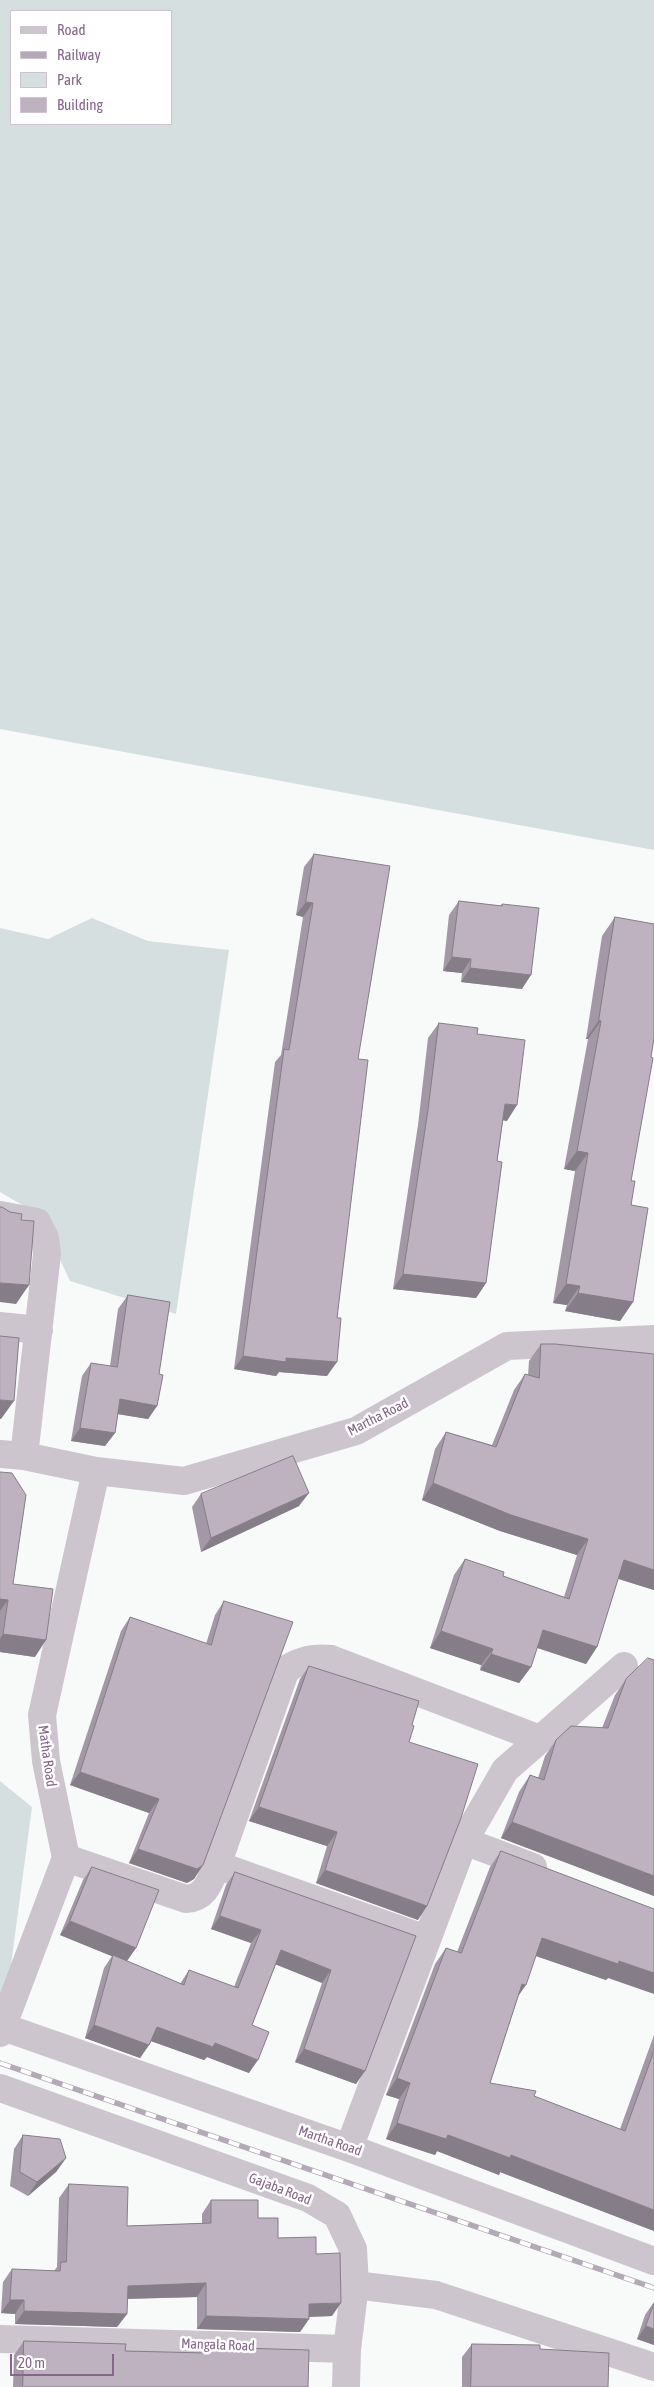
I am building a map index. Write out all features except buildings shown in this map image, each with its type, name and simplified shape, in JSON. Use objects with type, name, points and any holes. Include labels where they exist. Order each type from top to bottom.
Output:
[{"type":"street","points":[[0,1215],[37,1222],[45,1238],[47,1254],[39,1330],[12,1455]]},
{"type":"street","points":[[0,1326],[39,1330]]},
{"type":"street","name":"Martha Road","points":[[12,1455],[96,1471],[184,1482],[356,1432],[507,1346],[654,1339]]},
{"type":"street","name":"Matha Road","points":[[66,1858],[46,1761],[42,1715],[96,1471]]},
{"type":"street","points":[[2,2030],[66,1858],[186,1899],[195,1899],[205,1891],[217,1865],[286,1669],[303,1660],[317,1657],[331,1659],[540,1740]]},
{"type":"street","points":[[349,2148],[464,1841],[505,1770],[624,1666]]},
{"type":"street","points":[[464,1841],[554,1876]]},
{"type":"street","points":[[217,1865],[426,1939]]},
{"type":"street","name":"Martha Road","points":[[2,2030],[349,2148],[654,2261]]},
{"type":"street","name":"Gajaba Road","points":[[0,2088],[308,2198],[336,2215],[353,2249],[355,2285]]},
{"type":"street","points":[[346,2387],[347,2349],[355,2285],[436,2295],[654,2367]]},
{"type":"street","name":"Mangala Road","points":[[0,2339],[347,2349]]},
{"type":"green space","points":[[0,0],[654,0],[654,850],[0,729]]},
{"type":"green space","points":[[92,918],[148,941],[229,950],[176,1314],[70,1281],[39,1215],[0,1192],[0,928],[48,939]]},
{"type":"green space","points":[[0,1781],[32,1807],[7,1995],[0,1996]]},
{"type":"railway","points":[[0,2063],[654,2288]]}]
